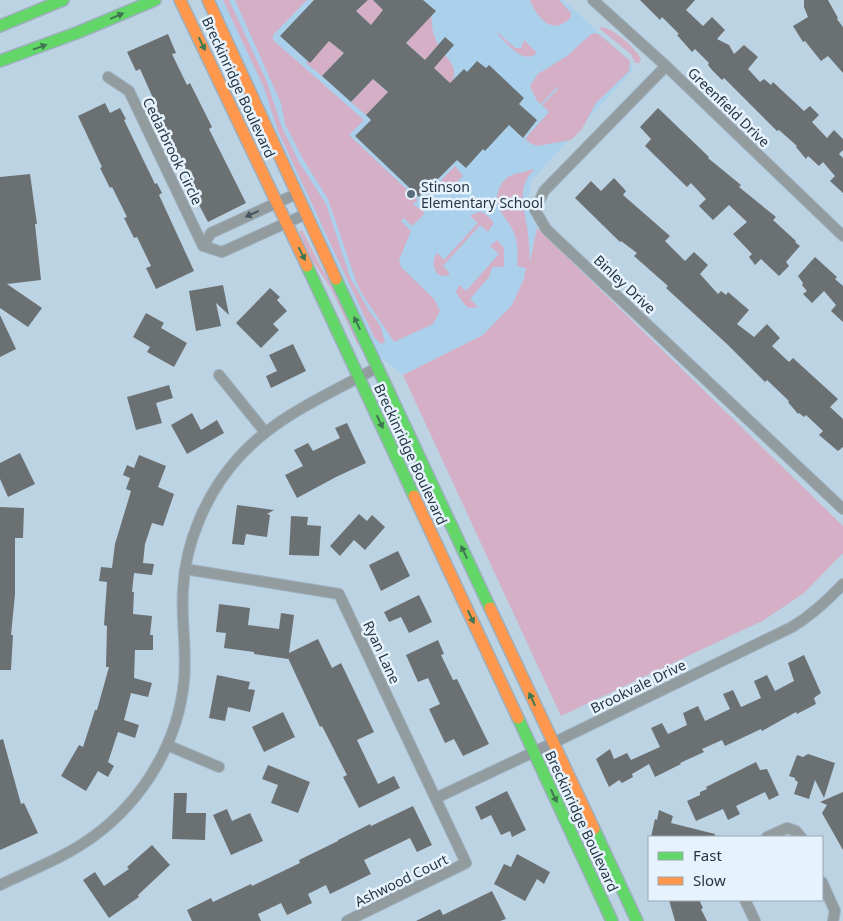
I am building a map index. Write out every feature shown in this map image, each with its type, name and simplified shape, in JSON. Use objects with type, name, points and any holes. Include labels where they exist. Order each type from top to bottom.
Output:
[{"type":"street","points":[[0,26],[63,0]]},
{"type":"street","points":[[0,61],[79,32],[155,0]]},
{"type":"street","name":"Breckinridge Boulevard","points":[[180,0],[286,222],[612,921]]},
{"type":"street","name":"Breckinridge Boulevard","points":[[208,0],[296,194],[637,921]]},
{"type":"street","name":"Greenfield Drive","points":[[593,0],[666,66],[843,236]]},
{"type":"street","name":"Binley Drive","points":[[666,66],[544,191],[535,210],[546,229],[843,509]]},
{"type":"street","name":"Cedarbrook Circle","points":[[108,77],[129,92],[204,246]]},
{"type":"street","points":[[296,194],[212,233],[204,246],[222,252],[306,214]]},
{"type":"street","points":[[0,885],[94,836],[124,810],[158,764],[167,745],[179,707],[184,680],[183,590],[185,569],[194,533],[206,506],[239,457],[265,432],[292,412],[378,367]]},
{"type":"street","points":[[218,375],[265,432]]},
{"type":"street","name":"Ryan Lane","points":[[185,569],[339,594],[466,863]]},
{"type":"street","name":"Brookvale Drive","points":[[436,798],[553,744],[792,627],[810,616],[843,584]]},
{"type":"street","points":[[167,745],[219,767]]},
{"type":"street","points":[[769,836],[787,828],[796,831],[800,836]]},
{"type":"street","name":"Ashwood Court","points":[[347,921],[466,863]]},
{"type":"street","points":[[823,884],[835,911],[833,921]]},
{"type":"street","points":[[745,901],[755,921]]},
{"type":"shaded area","name":"Stinson Elementary School","points":[[202,0],[563,0],[630,61],[633,70],[532,180],[527,208],[537,228],[529,268],[512,305],[483,335],[403,375],[363,344]]},
{"type":"shaded area","points":[[223,0],[229,0],[267,82],[281,125],[299,162],[326,204],[350,277],[369,311],[380,325],[385,342],[381,344],[374,337],[278,131],[264,88]]},
{"type":"shaded area","points":[[235,0],[307,0],[273,35],[273,40],[364,120],[349,135],[418,200],[413,204],[425,213],[412,226],[404,218],[401,221],[411,231],[399,260],[401,267],[434,299],[440,311],[433,324],[394,342],[361,292],[328,199],[303,159],[285,124],[281,103]]},
{"type":"shaded area","points":[[368,0],[373,0],[380,7],[393,0],[371,25],[356,11]]},
{"type":"shaded area","points":[[530,0],[559,0],[571,13],[571,17],[558,25],[546,23],[541,19]]},
{"type":"shaded area","points":[[431,15],[433,33],[438,45],[425,60],[406,43]]},
{"type":"shaded area","points":[[601,27],[612,31],[629,44],[641,59],[639,63],[635,63],[631,54],[600,29]]},
{"type":"shaded area","points":[[497,32],[515,48],[521,48],[524,40],[537,53],[526,57],[521,55],[511,48]]},
{"type":"shaded area","points":[[595,33],[600,35],[630,61],[629,71],[596,103],[582,129],[571,140],[537,146],[530,143],[525,139],[549,112],[542,105],[557,90],[558,86],[541,104],[537,101],[530,86],[538,74],[567,56],[590,35]]},
{"type":"shaded area","points":[[329,40],[344,53],[322,76],[306,63]]},
{"type":"shaded area","points":[[445,55],[454,69],[451,84],[434,68]]},
{"type":"shaded area","points":[[373,79],[388,93],[366,115],[351,102]]},
{"type":"shaded area","points":[[455,166],[463,176],[448,191],[439,183]]},
{"type":"shaded area","points":[[534,170],[525,182],[523,196],[530,262],[537,228],[843,526],[843,553],[804,593],[764,620],[561,716],[403,375],[483,335],[512,305],[524,279],[526,268],[517,266],[515,235],[499,209],[497,197],[501,186],[508,177]]},
{"type":"shaded area","points":[[478,212],[485,214],[493,222],[488,232],[480,225],[443,266],[449,272],[449,275],[437,274],[434,259],[437,253],[444,260],[478,223],[470,216]]},
{"type":"shaded area","points":[[302,230],[322,269],[335,289],[361,343],[358,345],[331,289],[311,258],[299,232]]},
{"type":"shaded area","points":[[497,240],[504,248],[504,267],[492,267],[489,277],[470,299],[478,307],[469,308],[463,303],[456,292],[459,285],[466,291],[499,254],[490,246]]},
{"type":"building","points":[[314,0],[368,0],[356,11],[371,25],[383,10],[373,0],[423,0],[436,11],[406,43],[425,60],[445,37],[454,45],[434,68],[450,83],[464,69],[467,72],[477,61],[486,68],[489,65],[524,98],[519,104],[537,120],[523,138],[509,125],[466,168],[457,160],[437,180],[434,178],[419,197],[355,136],[371,120],[366,115],[388,92],[373,79],[351,102],[322,76],[344,53],[329,41],[310,63],[280,36]]},
{"type":"building","points":[[640,0],[695,0],[686,10],[703,26],[712,17],[725,30],[717,39],[729,45],[734,54],[744,45],[758,57],[748,69],[760,82],[764,79],[771,85],[773,82],[804,111],[810,106],[819,115],[812,122],[827,138],[834,130],[843,139],[843,150],[839,154],[843,158],[843,193],[830,181],[835,176],[823,162],[819,166],[808,156],[806,159],[797,146],[779,130],[777,131],[724,78],[722,80],[695,49],[692,52],[677,35],[679,34],[662,17],[660,20]]},
{"type":"building","points":[[804,0],[828,0],[843,27],[843,73],[828,56],[821,61],[805,41],[803,42],[793,26],[808,17],[804,7]]},
{"type":"building","points":[[168,34],[176,53],[172,54],[187,85],[190,83],[212,127],[209,129],[246,203],[208,222],[189,186],[193,184],[174,146],[172,147],[153,111],[158,109],[140,69],[136,71],[127,52]]},
{"type":"building","points":[[105,103],[110,113],[120,108],[126,119],[124,120],[155,184],[157,183],[162,193],[159,195],[194,271],[156,289],[146,268],[151,266],[137,237],[134,238],[124,218],[127,217],[100,168],[102,167],[78,116]]},
{"type":"building","points":[[658,108],[708,158],[741,185],[739,187],[776,217],[773,220],[800,246],[786,262],[789,266],[779,276],[761,259],[755,265],[749,257],[752,254],[733,234],[747,222],[729,205],[713,220],[699,206],[706,199],[691,183],[687,187],[645,146],[651,139],[640,127]]},
{"type":"building","points":[[30,174],[37,224],[35,224],[41,280],[7,284],[42,308],[28,327],[0,308],[0,177]]},
{"type":"building","points":[[614,178],[626,191],[623,195],[670,236],[665,241],[685,261],[694,252],[708,265],[700,274],[718,294],[721,291],[726,295],[728,292],[749,310],[737,324],[754,337],[767,324],[780,338],[772,346],[789,362],[793,358],[838,399],[830,407],[843,419],[843,447],[838,451],[819,435],[823,431],[806,415],[804,417],[798,414],[789,401],[767,380],[765,382],[666,288],[668,286],[634,256],[637,253],[620,242],[575,198],[591,181],[601,191]]},
{"type":"building","points":[[815,257],[837,277],[835,279],[843,286],[843,322],[831,311],[836,305],[824,291],[812,303],[803,294],[807,291],[798,276]]},
{"type":"building","points":[[223,285],[229,315],[216,303],[221,326],[196,331],[189,291]]},
{"type":"building","points":[[270,288],[280,297],[277,300],[287,311],[273,324],[279,330],[261,348],[236,323]]},
{"type":"building","points":[[146,313],[164,323],[161,328],[187,343],[174,367],[147,352],[150,347],[133,337]]},
{"type":"building","points":[[0,315],[16,349],[0,357]]},
{"type":"building","points":[[293,344],[306,371],[271,388],[266,376],[277,371],[269,355]]},
{"type":"building","points":[[169,385],[173,398],[156,403],[162,423],[136,430],[127,397]]},
{"type":"building","points":[[192,413],[201,430],[217,420],[224,433],[187,454],[171,425]]},
{"type":"building","points":[[347,423],[366,463],[297,498],[285,475],[303,466],[294,450],[308,443],[313,451],[340,438],[335,428]]},
{"type":"building","points":[[20,453],[35,484],[8,497],[0,479],[0,463]]},
{"type":"building","points":[[139,455],[166,466],[158,487],[174,494],[163,526],[152,523],[145,544],[143,563],[154,564],[152,575],[134,573],[132,592],[134,592],[133,614],[152,616],[150,635],[153,635],[153,650],[135,650],[134,678],[152,683],[148,697],[131,693],[124,720],[139,725],[135,738],[118,732],[108,762],[114,766],[108,777],[98,771],[86,791],[61,776],[79,745],[83,747],[95,710],[97,710],[109,667],[106,667],[107,626],[104,625],[107,582],[99,581],[101,567],[112,568],[115,544],[131,491],[126,489],[130,478],[123,475],[127,465],[134,468]]},
{"type":"building","points":[[237,505],[274,510],[267,514],[270,515],[267,537],[246,534],[244,545],[232,544]]},
{"type":"building","points":[[0,507],[24,508],[23,538],[15,538],[15,594],[11,635],[13,635],[11,670],[0,670]]},
{"type":"building","points":[[359,514],[367,521],[372,515],[385,527],[365,550],[354,540],[340,556],[330,546]]},
{"type":"building","points":[[291,516],[308,517],[307,525],[321,526],[319,556],[289,555]]},
{"type":"building","points":[[398,551],[410,576],[381,591],[369,565]]},
{"type":"building","points":[[419,595],[432,622],[409,633],[401,617],[389,622],[384,612]]},
{"type":"building","points":[[219,604],[250,608],[248,625],[279,629],[281,613],[294,615],[289,653],[318,639],[332,668],[341,663],[374,732],[357,740],[378,784],[394,776],[400,788],[359,808],[343,777],[347,775],[322,726],[320,727],[288,658],[224,648],[226,633],[216,632]]},
{"type":"building","points":[[438,640],[444,654],[441,655],[453,680],[457,679],[489,744],[463,756],[454,739],[445,743],[429,709],[440,704],[428,678],[418,682],[406,655]]},
{"type":"building","points":[[804,655],[821,693],[814,698],[816,704],[797,714],[796,712],[762,731],[761,729],[725,746],[722,740],[702,749],[704,752],[655,777],[649,764],[632,774],[633,777],[622,783],[619,780],[609,787],[596,759],[610,749],[614,759],[627,753],[631,760],[660,747],[651,728],[662,723],[668,734],[687,725],[683,713],[698,706],[705,721],[730,709],[723,694],[733,690],[741,707],[761,698],[754,681],[767,675],[775,691],[794,681],[788,663]]},
{"type":"building","points":[[217,675],[250,682],[248,689],[255,690],[250,712],[228,707],[225,721],[209,718]]},
{"type":"building","points":[[283,712],[295,737],[264,752],[252,727]]},
{"type":"building","points":[[3,739],[21,804],[24,803],[38,833],[0,850],[0,740]]},
{"type":"building","points":[[808,754],[835,763],[824,798],[815,780],[809,799],[794,794],[798,782],[795,778],[789,776],[797,755],[803,757]]},
{"type":"building","points":[[756,762],[760,770],[767,769],[779,795],[769,800],[765,792],[736,806],[740,814],[728,820],[723,809],[696,821],[687,801],[700,795],[700,792],[707,789],[706,787]]},
{"type":"building","points":[[268,765],[310,782],[298,813],[271,803],[278,785],[262,779]]},
{"type":"building","points":[[507,791],[526,830],[512,837],[510,831],[501,835],[491,815],[481,820],[475,807]]},
{"type":"building","points":[[843,792],[843,850],[822,813],[827,805],[820,802]]},
{"type":"building","points":[[174,793],[187,793],[186,813],[206,813],[205,840],[172,839]]},
{"type":"building","points":[[413,806],[432,845],[417,852],[410,838],[364,860],[371,874],[330,894],[326,885],[308,894],[312,903],[287,915],[281,903],[258,914],[261,921],[192,921],[187,910],[211,898],[213,902],[251,884],[252,886],[300,863],[299,860],[370,824],[371,826]]},
{"type":"building","points":[[227,809],[232,821],[250,813],[263,841],[231,855],[213,815]]},
{"type":"building","points":[[659,810],[673,816],[671,823],[715,834],[715,836],[651,836],[655,819],[657,820]]},
{"type":"building","points":[[152,845],[170,865],[138,895],[139,897],[109,918],[83,880],[95,872],[104,886],[129,869],[127,867]]},
{"type":"building","points":[[517,854],[550,872],[544,884],[537,879],[525,901],[494,884],[504,864],[511,867]]},
{"type":"building","points":[[492,891],[506,919],[500,921],[416,921],[440,909],[443,915]]},
{"type":"building","points":[[669,901],[700,901],[707,921],[675,921]]},
{"type":"traffic: fast","points":[[0,26],[63,0]]},
{"type":"traffic: fast","points":[[0,61],[79,32],[155,0]]},
{"type":"traffic: fast","points":[[307,266],[414,496]]},
{"type":"traffic: fast","points":[[336,279],[490,608]]},
{"type":"traffic: fast","points":[[518,718],[612,921]]},
{"type":"traffic: fast","points":[[594,829],[637,921]]},
{"type":"traffic: slow","points":[[180,0],[307,266]]},
{"type":"traffic: slow","points":[[208,0],[336,279]]},
{"type":"traffic: slow","points":[[414,496],[518,718]]},
{"type":"traffic: slow","points":[[490,608],[594,829]]},
{"type":"place","name":"Stinson Elementary School","points":[[411,194]]}]
